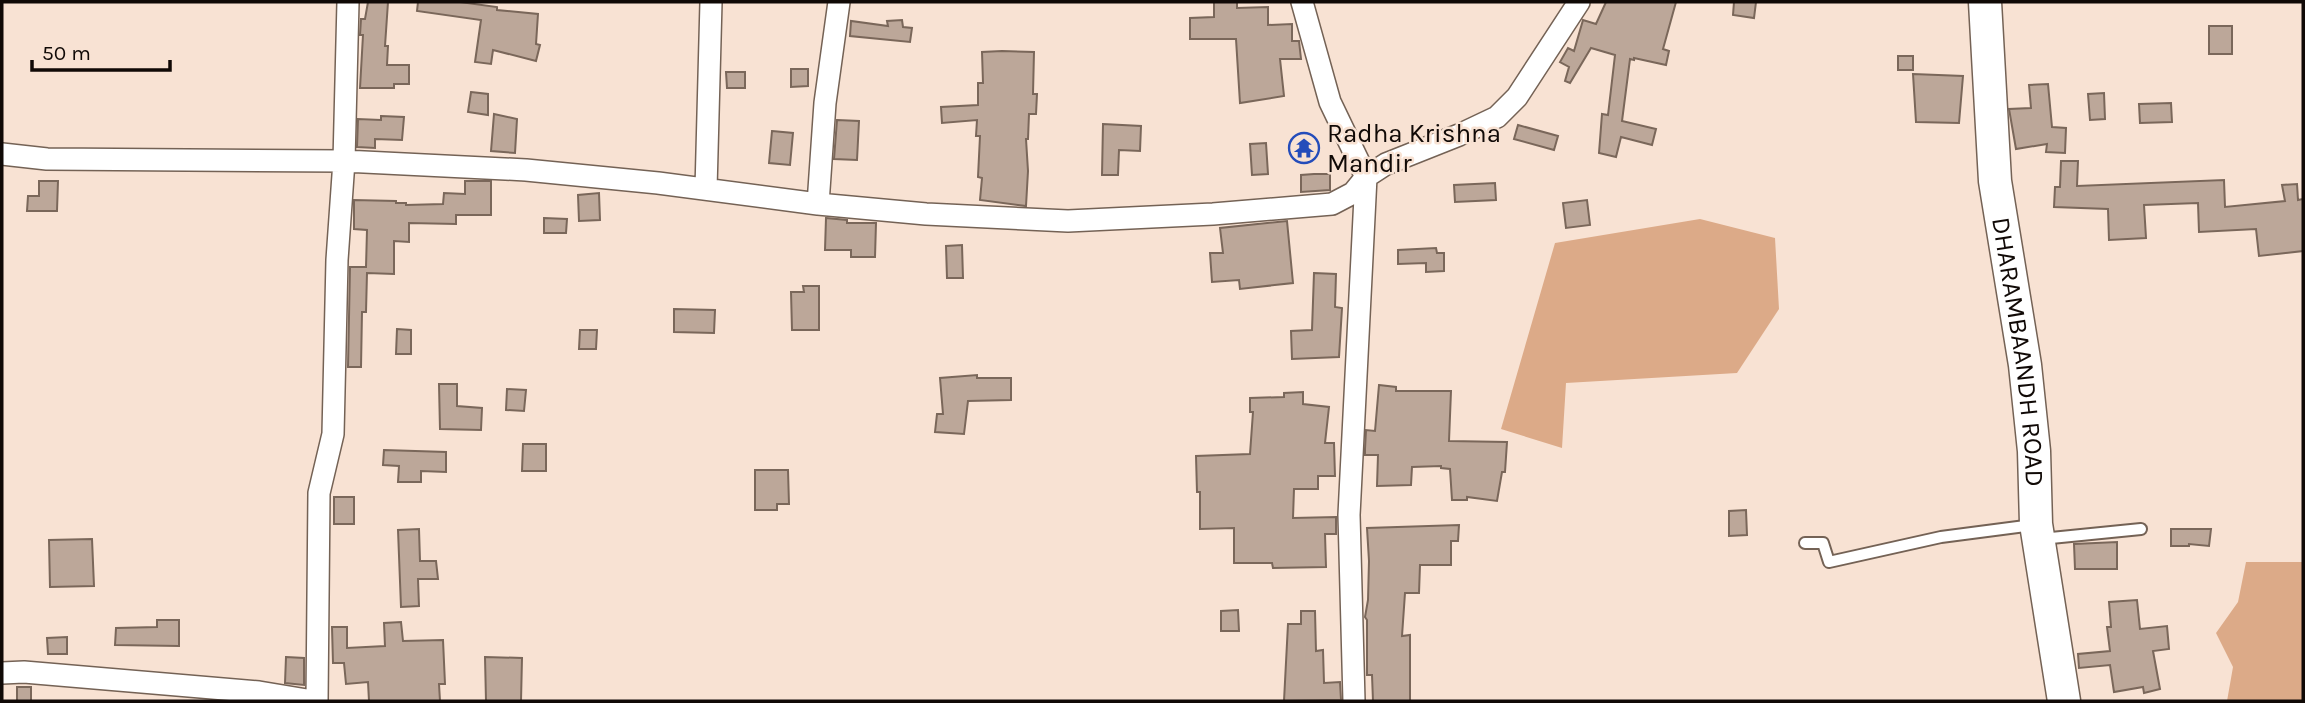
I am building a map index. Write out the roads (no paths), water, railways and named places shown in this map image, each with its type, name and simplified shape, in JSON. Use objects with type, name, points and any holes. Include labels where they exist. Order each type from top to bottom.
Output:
[{"type":"main road","name":"DHARAMBAANDH ROAD","points":[[1985,2],[1995,181],[2025,365],[2034,451],[2037,532],[2064,701]]},
{"type":"street","points":[[2,673],[24,672],[259,692],[315,701],[319,493],[333,434],[348,2]]},
{"type":"street","points":[[706,190],[711,2]]},
{"type":"street","points":[[818,204],[825,103],[839,2]]},
{"type":"street","points":[[1301,2],[1330,102],[1366,177],[1349,515],[1354,701]]},
{"type":"street","points":[[2,155],[47,159],[344,160],[526,170],[818,204],[926,214],[1068,221],[1213,214],[1332,204],[1353,193],[1366,177],[1386,164],[1497,117],[1517,97],[1578,2]]},
{"type":"lane","points":[[1805,543],[1823,544],[1829,562],[1941,537],[2141,529]]},
{"type":"place","name":"Radha Krishna Mandir","points":[[1304,148]]}]
